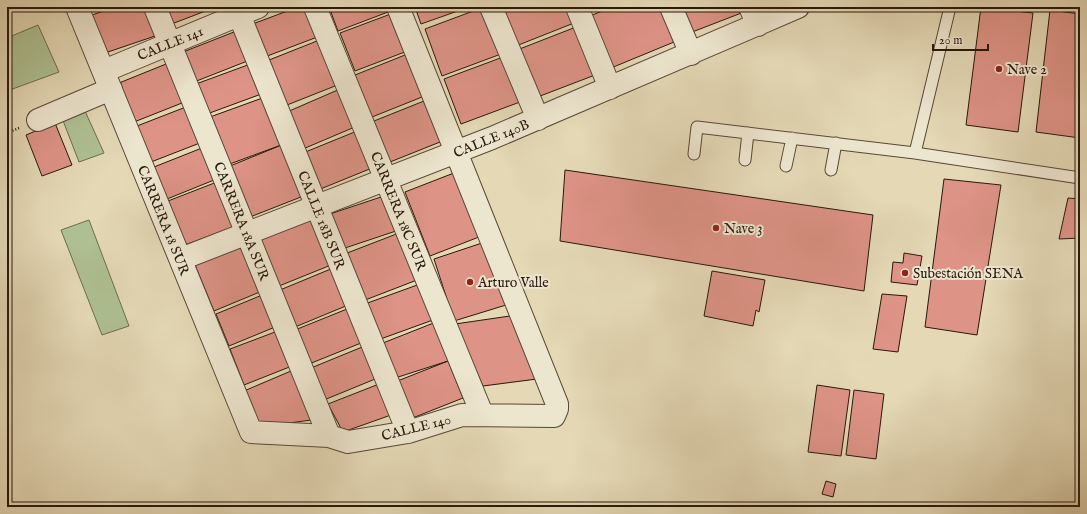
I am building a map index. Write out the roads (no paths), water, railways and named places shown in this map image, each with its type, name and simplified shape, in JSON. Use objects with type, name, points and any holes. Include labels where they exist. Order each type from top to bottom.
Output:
[{"type":"street","name":"CARRERA 18 SUR","points":[[77,7],[251,432]]},
{"type":"street","name":"CARRERA 18A SUR","points":[[155,7],[330,436]]},
{"type":"street","name":"CARRERA 18C SUR","points":[[315,7],[482,414]]},
{"type":"street","points":[[398,7],[456,152]]},
{"type":"street","points":[[492,7],[538,119]]},
{"type":"street","points":[[577,7],[610,88]]},
{"type":"street","points":[[671,7],[691,54]]},
{"type":"street","name":"CALLE 140B","points":[[180,260],[538,119],[691,54],[754,16],[798,7]]},
{"type":"street","name":"CALLE 141","points":[[38,120],[170,43],[244,10]]},
{"type":"street","name":"CALLE 18B SUR","points":[[244,10],[317,207],[408,432]]},
{"type":"street","name":"CALLE 140","points":[[251,432],[330,436],[348,442],[408,432],[462,415],[482,414],[554,416],[556,413],[557,404],[456,152]]},
{"type":"lane","points":[[915,153],[950,7]]},
{"type":"lane","points":[[694,154],[697,126],[915,153],[1080,178]]},
{"type":"lane","points":[[744,160],[748,133]]},
{"type":"lane","points":[[786,166],[792,138]]},
{"type":"lane","points":[[830,170],[836,143]]},
{"type":"place","name":"Nave 2","points":[[999,69]]},
{"type":"place","name":"Nave 3","points":[[716,228]]},
{"type":"place","name":"Subestación SENA","points":[[905,273]]},
{"type":"place","name":"Arturo Valle","points":[[470,282]]}]
